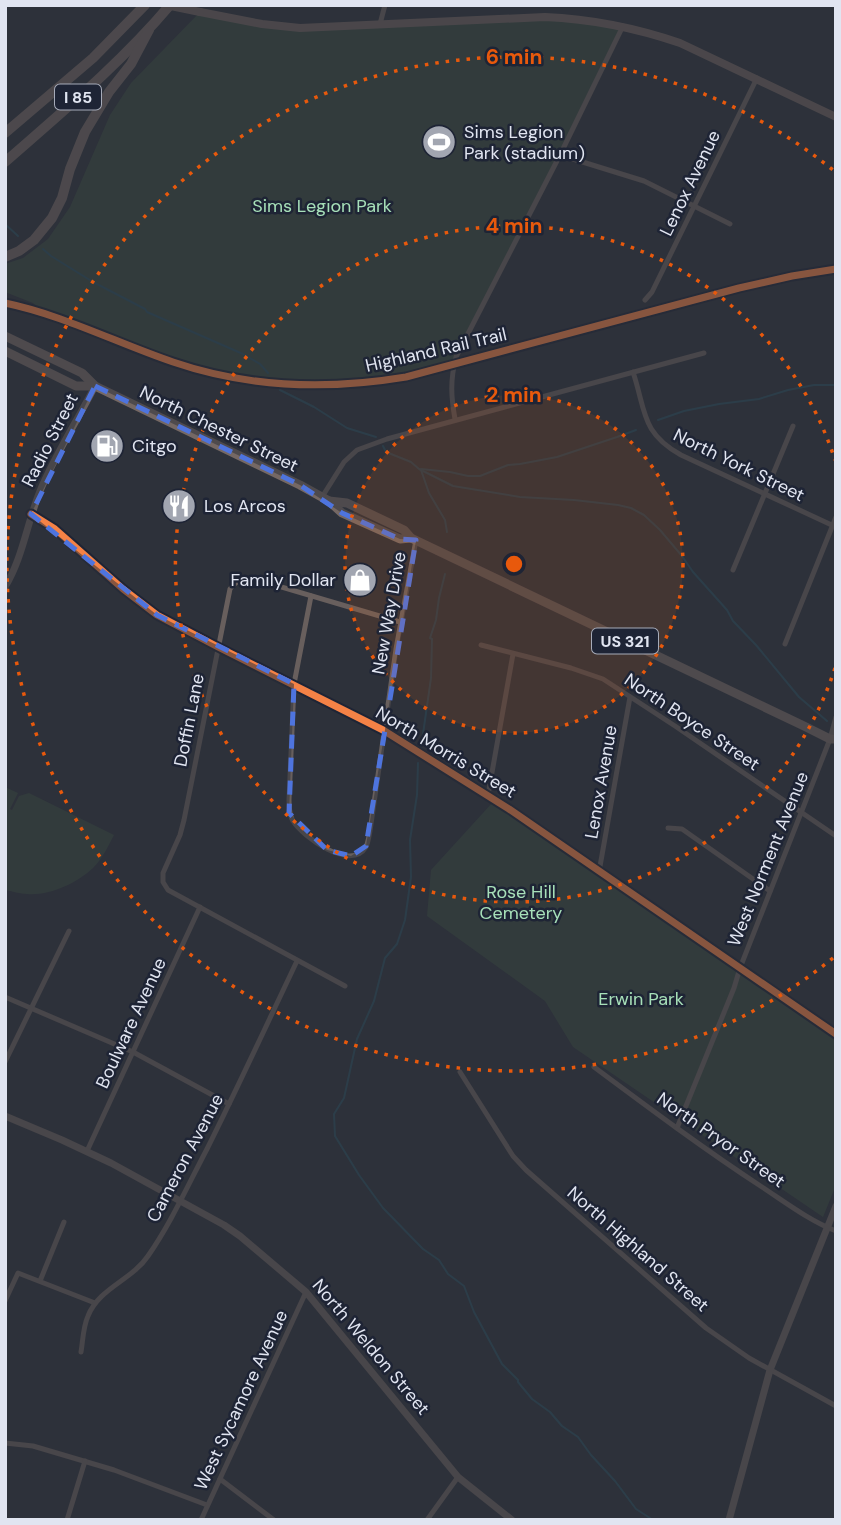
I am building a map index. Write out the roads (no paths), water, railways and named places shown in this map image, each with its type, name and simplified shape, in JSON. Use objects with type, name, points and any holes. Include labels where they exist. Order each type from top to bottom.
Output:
[{"type":"highway","name":"I 85","points":[[5,132],[93,58],[145,5]]},
{"type":"highway","name":"I 85","points":[[5,162],[149,30],[168,5]]},
{"type":"highway","points":[[5,257],[34,240],[52,218],[62,198],[73,160],[85,132],[109,92],[131,64],[149,30]]},
{"type":"highway","points":[[5,123],[22,117]]},
{"type":"main road","points":[[168,5],[262,24],[300,27],[576,18],[623,26],[680,43],[836,117]]},
{"type":"main road","name":"North Chester Street","points":[[5,337],[82,373],[95,386],[326,499],[346,503],[404,530],[413,539],[833,739]]},
{"type":"main road","name":"North Chester Street","points":[[5,351],[76,386],[95,386]]},
{"type":"main road","points":[[833,739],[836,748]]},
{"type":"street","points":[[380,24],[385,5]]},
{"type":"street","points":[[455,419],[451,376],[456,357],[560,156],[623,26]]},
{"type":"street","name":"Lenox Avenue","points":[[645,300],[652,292],[757,78]]},
{"type":"street","points":[[560,156],[644,181],[730,224]]},
{"type":"street","points":[[326,499],[344,462],[357,450],[455,419],[705,353]]},
{"type":"street","name":"North York Street","points":[[633,372],[645,416],[656,438],[663,444],[834,526]]},
{"type":"street","name":"Radio Street","points":[[5,587],[16,566],[31,514],[53,464],[95,386]]},
{"type":"street","points":[[733,570],[793,426]]},
{"type":"street","name":"North Morris Street","points":[[31,514],[55,530],[122,589],[158,615],[383,730],[488,795],[836,1034]]},
{"type":"street","points":[[785,644],[836,517]]},
{"type":"street","name":"New Way Drive","points":[[294,684],[289,813],[307,837],[327,850],[351,856],[359,854],[366,846],[370,831],[413,539]]},
{"type":"street","name":"Doffin Lane","points":[[200,907],[168,890],[163,882],[163,873],[184,820],[230,589],[235,582],[244,578],[311,596]]},
{"type":"street","points":[[294,684],[311,596],[400,622]]},
{"type":"street","name":"North Boyce Street","points":[[481,645],[603,679],[836,836]]},
{"type":"street","points":[[488,795],[513,654]]},
{"type":"street","name":"Lenox Avenue","points":[[600,872],[629,697]]},
{"type":"street","name":"West Norment Avenue","points":[[677,1128],[801,813],[833,739],[836,717]]},
{"type":"street","points":[[668,828],[682,829],[770,891]]},
{"type":"street","points":[[200,907],[345,986]]},
{"type":"street","name":"Boulware Avenue","points":[[87,1151],[200,907]]},
{"type":"street","points":[[5,1062],[69,932]]},
{"type":"street","name":"Cameron Avenue","points":[[95,1303],[132,1274],[147,1257],[180,1201],[298,961]]},
{"type":"street","points":[[5,997],[133,1052],[229,1104]]},
{"type":"street","name":"North Pryor Street","points":[[594,1067],[717,1157],[827,1228],[836,1231]]},
{"type":"street","name":"North Highland Street","points":[[460,1072],[513,1156],[526,1170],[688,1313],[749,1358],[836,1406]]},
{"type":"street","name":"North Weldon Street","points":[[5,1116],[87,1151],[240,1236],[306,1292],[458,1478],[512,1520]]},
{"type":"street","points":[[729,1520],[770,1370],[836,1206]]},
{"type":"street","points":[[40,1281],[64,1222]]},
{"type":"street","points":[[5,1301],[18,1273],[95,1303],[88,1314],[81,1352]]},
{"type":"street","name":"West Sycamore Avenue","points":[[201,1520],[306,1292]]},
{"type":"street","points":[[5,1443],[33,1446],[114,1469],[207,1506]]},
{"type":"street","points":[[67,1520],[85,1461]]},
{"type":"street","points":[[427,1520],[458,1478]]},
{"type":"street","points":[[220,1479],[274,1520]]},
{"type":"waterway","points":[[5,224],[18,236]]},
{"type":"waterway","points":[[43,249],[93,282],[147,312],[243,354],[260,364],[268,373]]},
{"type":"waterway","points":[[658,420],[684,411],[759,399],[788,390],[814,385],[836,385]]},
{"type":"waterway","points":[[280,390],[347,428],[376,437]]},
{"type":"waterway","points":[[421,469],[480,476],[508,465],[557,457],[636,430]]},
{"type":"waterway","points":[[383,446],[386,452],[411,462],[419,469],[453,486],[520,497],[618,505],[644,515],[660,530],[727,610],[733,621],[799,697],[827,721]]},
{"type":"waterway","points":[[421,470],[429,493],[445,520],[447,532]]},
{"type":"waterway","points":[[422,741],[431,678],[430,638],[445,574]]},
{"type":"waterway","points":[[418,763],[417,795],[410,840],[411,877],[405,920],[397,944],[385,958],[374,1001],[357,1039],[344,1098],[334,1114],[335,1136],[383,1208],[423,1249],[439,1260],[448,1274],[464,1286],[474,1312],[502,1364],[532,1399],[578,1437],[636,1509],[653,1520]]},
{"type":"place","name":"Sims Legion Park (stadium)","points":[[439,142]]},
{"type":"place","name":"Citgo","points":[[107,446]]},
{"type":"place","name":"Los Arcos","points":[[179,506]]},
{"type":"place","name":"Family Dollar","points":[[360,580]]},
{"type":"park label","name":"Sims Legion Park","points":[[322,206]]},
{"type":"park label","name":"Rose Hill Cemetery","points":[[521,902]]},
{"type":"park label","name":"Erwin Park","points":[[641,999]]}]
